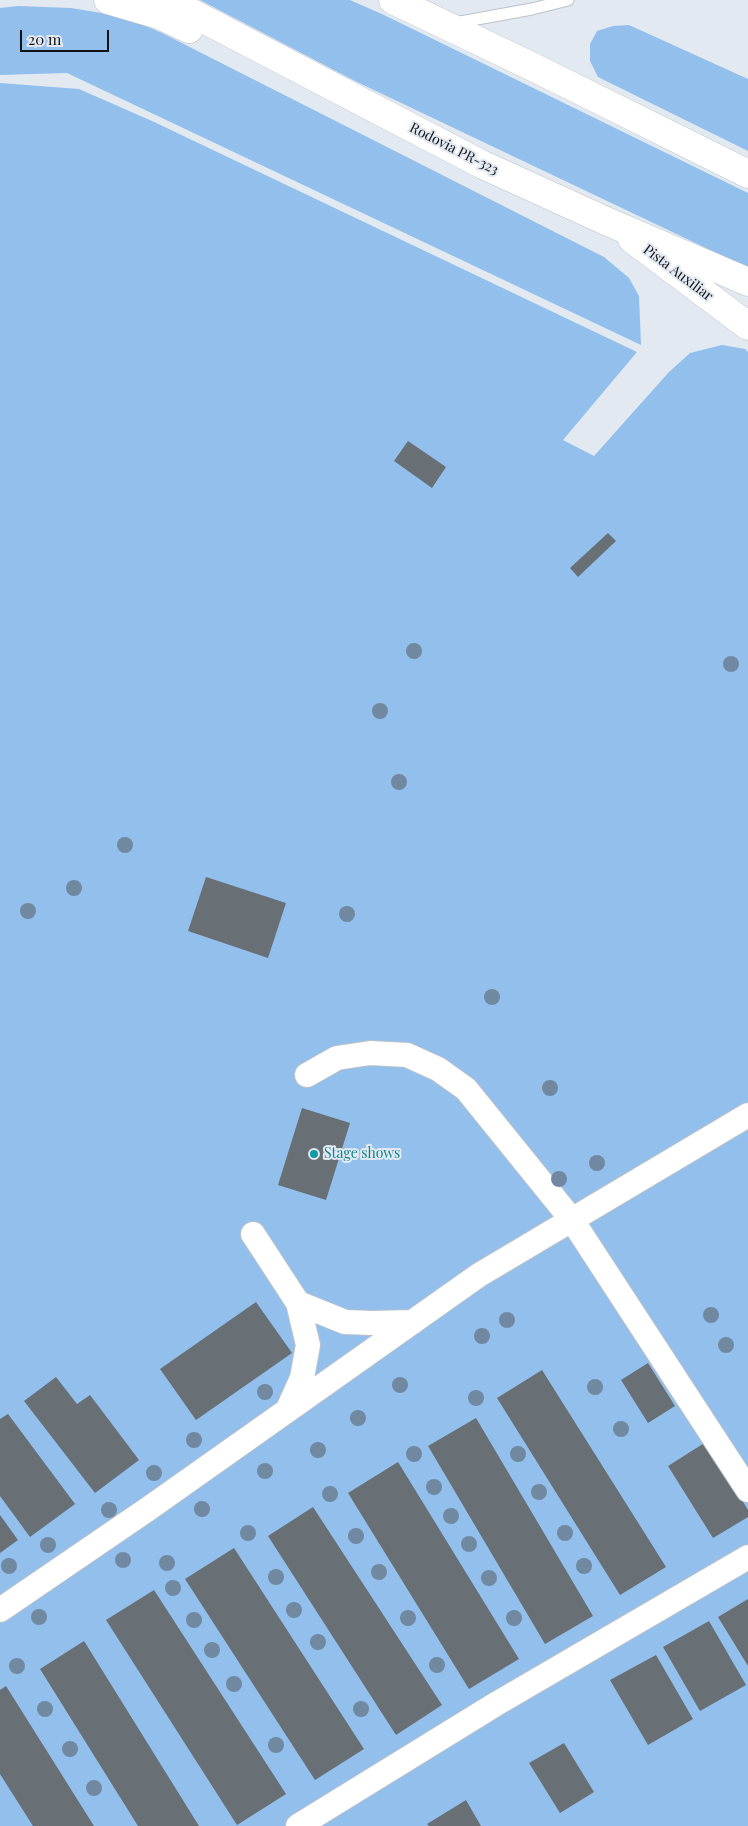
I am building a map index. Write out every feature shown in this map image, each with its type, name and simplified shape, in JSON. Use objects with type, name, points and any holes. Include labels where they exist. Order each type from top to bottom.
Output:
[{"type":"main road","points":[[108,0],[159,15],[482,164]]},
{"type":"main road","name":"Rodovia PR-323","points":[[167,0],[482,164],[606,221],[748,282]]},
{"type":"main road","points":[[393,0],[748,174]]},
{"type":"main road","name":"Pista Auxiliar","points":[[606,221],[658,257],[748,326]]},
{"type":"street","points":[[307,1074],[337,1058],[370,1053],[407,1055],[438,1069],[466,1089],[572,1220],[748,1490]]},
{"type":"street","points":[[0,1610],[148,1509],[479,1275],[748,1115]]},
{"type":"street","points":[[253,1234],[298,1303],[308,1345],[302,1378],[287,1411]]},
{"type":"street","points":[[298,1303],[345,1322],[413,1322]]},
{"type":"street","points":[[298,1826],[496,1704],[748,1557]]},
{"type":"lane","points":[[445,25],[532,9],[568,0]]},
{"type":"shaded area","points":[[200,0],[350,0],[748,193],[748,268],[355,81]]},
{"type":"shaded area","points":[[18,6],[71,8],[125,17],[162,33],[604,257],[629,278],[639,296],[641,345],[67,73],[0,75],[0,8]]},
{"type":"shaded area","points":[[629,25],[748,79],[748,151],[598,77],[590,61],[590,44],[597,31],[613,26]]},
{"type":"shaded area","points":[[0,83],[79,89],[152,121],[637,352],[563,440],[594,456],[669,372],[690,353],[722,345],[745,349],[748,352],[748,1826],[0,1826]]},
{"type":"building","points":[[408,441],[446,467],[432,488],[394,461]]},
{"type":"building","points":[[608,533],[616,541],[578,577],[570,568]]},
{"type":"building","points":[[206,877],[286,903],[268,958],[188,931]]},
{"type":"building","name":"Stage shows","points":[[302,1108],[350,1123],[326,1200],[278,1185]]},
{"type":"building","points":[[256,1302],[292,1353],[196,1420],[160,1369]]},
{"type":"building","points":[[648,1363],[675,1406],[648,1423],[621,1380]]},
{"type":"building","points":[[542,1370],[666,1567],[620,1595],[497,1398]]},
{"type":"building","points":[[56,1377],[77,1404],[90,1395],[139,1460],[95,1493],[24,1401]]},
{"type":"building","points":[[8,1414],[75,1504],[30,1537],[0,1496],[0,1419]]},
{"type":"building","points":[[476,1418],[593,1616],[545,1644],[428,1446]]},
{"type":"building","points":[[706,1442],[748,1510],[748,1517],[713,1538],[668,1466]]},
{"type":"building","points":[[398,1462],[519,1659],[469,1689],[348,1493]]},
{"type":"building","points":[[313,1507],[442,1705],[396,1735],[268,1536]]},
{"type":"building","points":[[0,1515],[18,1540],[0,1553]]},
{"type":"building","points":[[234,1548],[364,1749],[315,1780],[185,1579]]},
{"type":"building","points":[[154,1590],[286,1794],[237,1825],[106,1620]]},
{"type":"building","points":[[748,1599],[748,1666],[718,1617]]},
{"type":"building","points":[[709,1621],[746,1685],[700,1711],[663,1647]]},
{"type":"building","points":[[84,1641],[199,1826],[138,1826],[40,1669]]},
{"type":"building","points":[[656,1655],[693,1719],[648,1745],[610,1680]]},
{"type":"building","points":[[6,1686],[94,1826],[33,1826],[0,1774],[0,1690]]},
{"type":"building","points":[[564,1743],[594,1792],[560,1813],[529,1763]]},
{"type":"building","points":[[466,1800],[481,1826],[429,1826],[427,1824]]},
{"type":"place","name":"Stage shows","points":[[314,1154]]}]
